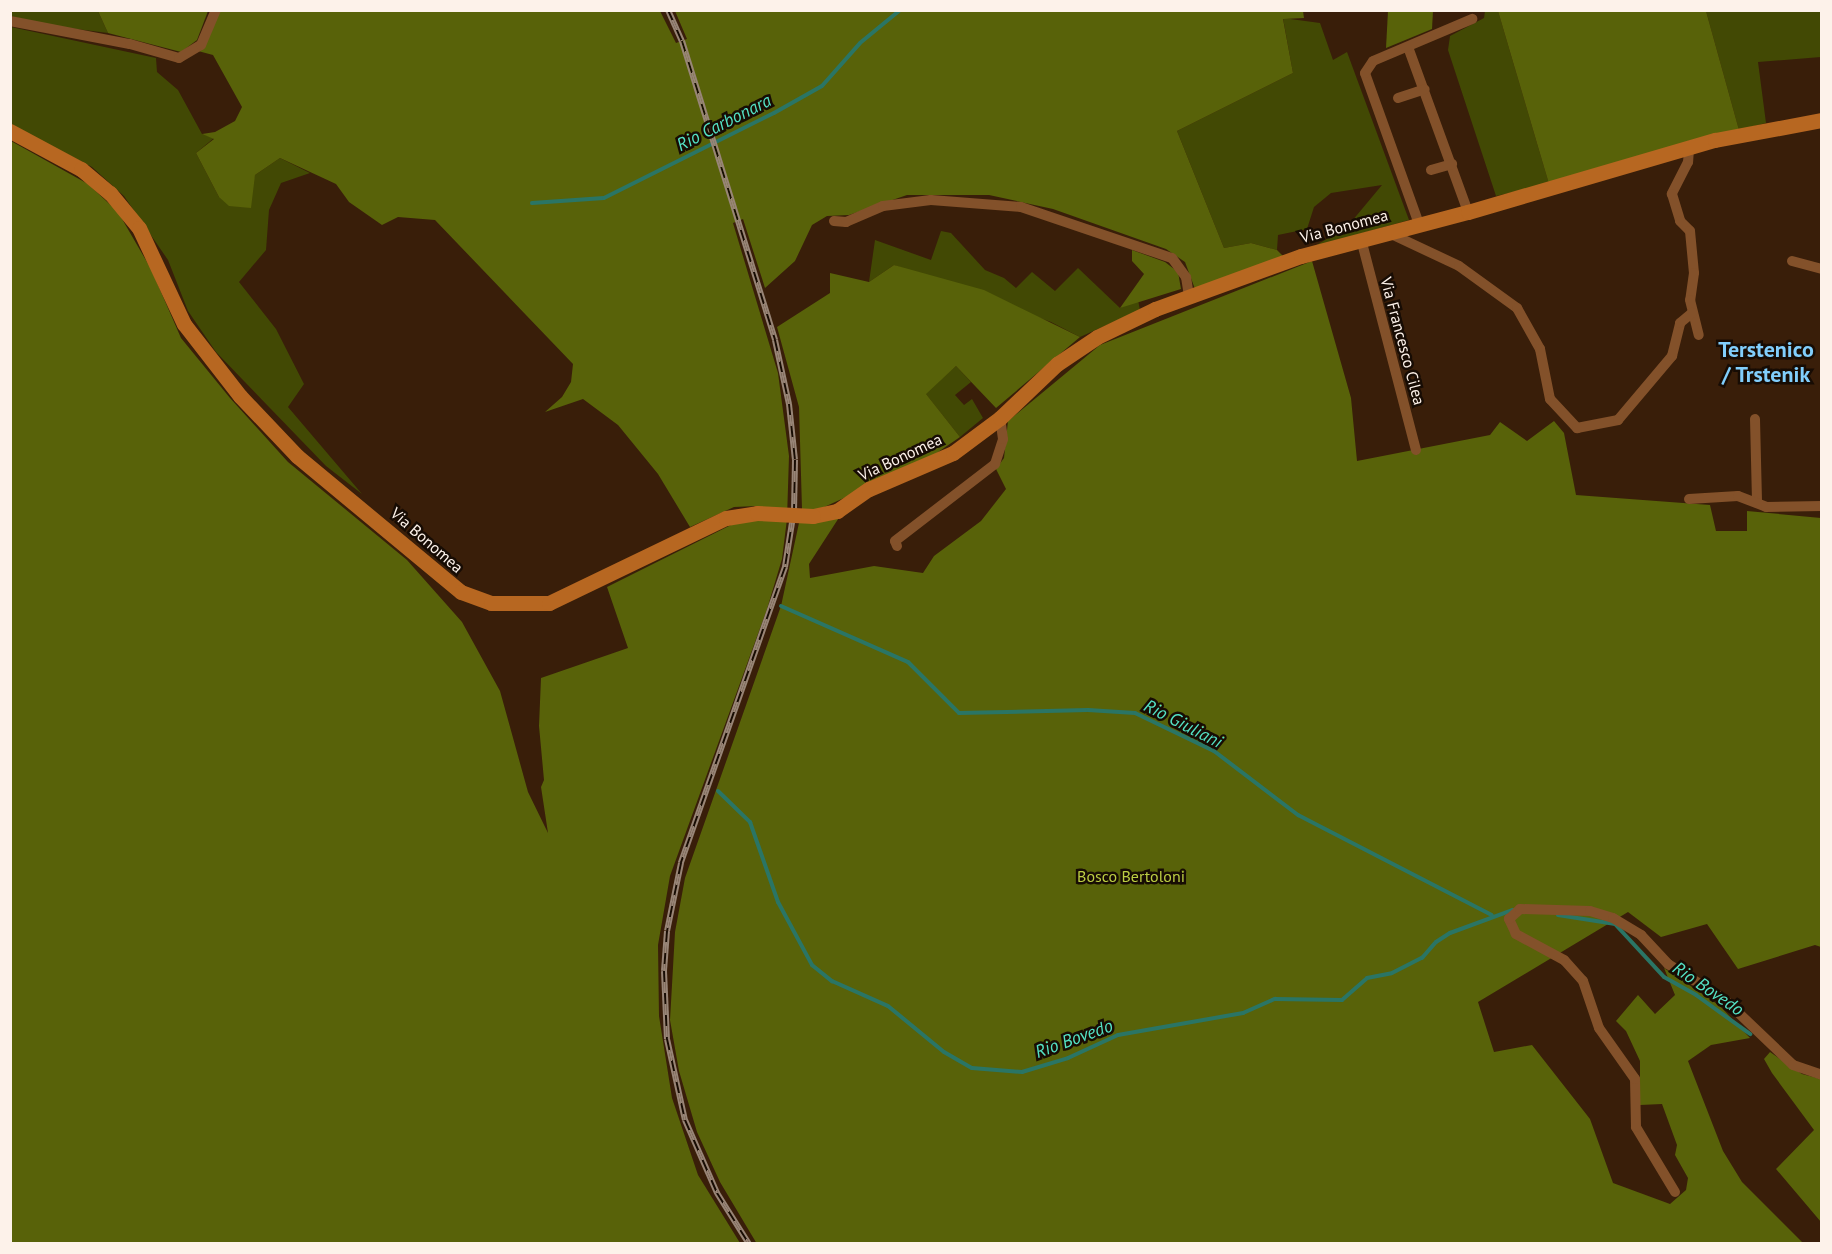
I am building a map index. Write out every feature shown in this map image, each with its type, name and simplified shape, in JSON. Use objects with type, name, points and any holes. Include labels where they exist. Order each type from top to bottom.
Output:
[{"type":"street","points":[[10,21],[130,44],[179,58],[201,45],[216,10]]},
{"type":"street","points":[[1419,224],[1365,73],[1372,61],[1472,19]]},
{"type":"street","points":[[1408,47],[1468,212]]},
{"type":"street","points":[[1398,98],[1425,89]]},
{"type":"street","name":"Via Bonomea","points":[[10,131],[81,169],[110,193],[144,239],[184,324],[240,396],[297,456],[461,592],[490,603],[549,603],[726,518],[757,513],[813,516],[837,511],[869,489],[937,461],[1000,418],[1078,348],[1140,316],[1189,297],[1300,256],[1468,212],[1742,134],[1821,120]]},
{"type":"street","points":[[1689,149],[1688,162],[1672,194],[1680,221],[1689,231],[1694,259],[1692,313],[1699,335]]},
{"type":"street","points":[[1431,170],[1452,164]]},
{"type":"street","points":[[834,220],[846,222],[883,206],[931,200],[1021,207],[1172,258],[1186,277],[1189,297]]},
{"type":"street","points":[[1388,233],[1459,266],[1517,308],[1540,349],[1550,399],[1576,428],[1618,420],[1672,356],[1680,323],[1692,313]]},
{"type":"street","name":"Via Francesco Cilea","points":[[1361,239],[1416,450]]},
{"type":"street","points":[[1792,261],[1821,269]]},
{"type":"street","points":[[897,546],[895,540],[995,464],[1003,440],[1000,418]]},
{"type":"street","points":[[1755,419],[1757,503]]},
{"type":"street","points":[[1689,499],[1738,496],[1782,509],[1821,506]]},
{"type":"street","points":[[1675,1192],[1636,1127],[1635,1079],[1599,1028],[1583,981],[1564,960],[1516,934],[1509,919],[1520,909],[1590,911],[1621,923],[1641,935],[1668,964],[1724,999],[1793,1065],[1821,1075]]},
{"type":"green space","points":[[11,11],[98,11],[108,33],[45,25],[11,16]]},
{"type":"green space","points":[[98,11],[208,11],[197,40],[181,52],[108,33]]},
{"type":"green space","points":[[220,11],[660,11],[676,43],[687,39],[675,11],[1303,11],[1304,18],[1283,19],[1293,73],[1177,131],[1224,248],[1251,243],[1277,250],[1283,256],[1195,289],[1185,262],[1166,249],[1053,209],[989,195],[907,195],[849,215],[827,216],[812,225],[795,261],[765,288],[743,219],[733,223],[778,373],[789,456],[787,519],[782,559],[767,609],[670,876],[658,945],[659,1016],[672,1098],[698,1175],[740,1243],[11,1244],[11,141],[88,184],[118,212],[151,269],[181,338],[230,398],[288,462],[407,560],[462,622],[500,691],[528,792],[548,833],[541,787],[544,780],[539,726],[541,678],[628,648],[607,587],[737,522],[757,506],[734,507],[690,527],[658,474],[618,425],[583,399],[545,412],[562,397],[571,382],[573,364],[435,220],[398,217],[382,225],[349,202],[336,184],[280,158],[255,175],[251,208],[229,206],[219,197],[196,153],[214,139],[202,134],[215,132],[235,121],[242,107],[213,55],[198,51]]},
{"type":"green space","points":[[1388,11],[1433,11],[1432,29],[1386,48]]},
{"type":"green space","points":[[1485,11],[1498,11],[1549,184],[1496,196],[1448,50],[1450,36],[1484,18]]},
{"type":"green space","points":[[1498,11],[1706,11],[1739,130],[1549,184]]},
{"type":"green space","points":[[1706,11],[1821,11],[1821,57],[1758,62],[1766,123],[1739,130]]},
{"type":"green space","points":[[1283,18],[1320,23],[1333,60],[1347,52],[1409,220],[1313,247],[1347,227],[1382,185],[1331,193],[1314,207],[1307,229],[1278,235],[1277,250],[1251,243],[1224,248],[1177,131],[1293,73]]},
{"type":"green space","points":[[11,27],[156,58],[157,72],[178,90],[202,134],[214,138],[196,153],[219,197],[251,189],[255,175],[280,158],[310,173],[281,183],[269,210],[266,250],[239,282],[276,329],[304,384],[288,407],[362,494],[326,466],[216,352],[188,311],[168,260],[124,196],[92,167],[11,125]]},
{"type":"green space","points":[[941,231],[951,233],[985,270],[1004,278],[1016,288],[1032,272],[1055,291],[1078,268],[1120,308],[1138,300],[1140,310],[1080,337],[1051,322],[894,265],[869,282],[875,240],[931,260]]},
{"type":"green space","points":[[1132,250],[1165,262],[1178,272],[1181,289],[1120,308],[1144,274],[1132,261]]},
{"type":"green space","name":"Bosco Bertoloni","points":[[1312,261],[1351,398],[1357,461],[1490,435],[1500,422],[1527,441],[1554,421],[1564,433],[1576,495],[1710,505],[1716,531],[1747,531],[1747,511],[1821,518],[1821,947],[1815,945],[1738,969],[1707,924],[1661,937],[1628,912],[1478,1002],[1494,1052],[1532,1045],[1590,1119],[1613,1183],[1670,1204],[1686,1190],[1688,1178],[1675,1155],[1677,1145],[1662,1104],[1640,1105],[1640,1061],[1626,1031],[1616,1021],[1638,995],[1655,1014],[1675,995],[1664,968],[1720,1006],[1750,1038],[1711,1045],[1688,1061],[1723,1151],[1742,1182],[1803,1243],[757,1244],[720,1182],[697,1132],[679,1071],[670,1020],[675,932],[685,878],[781,606],[802,509],[799,407],[777,327],[830,293],[830,273],[869,282],[894,265],[984,290],[1080,337],[996,408],[956,366],[926,394],[960,437],[925,461],[822,508],[842,513],[809,564],[810,578],[874,566],[923,573],[934,556],[981,521],[1006,489],[996,469],[1004,458],[1008,421],[1100,345]]},
{"type":"green space","points":[[956,366],[971,382],[955,395],[964,405],[972,399],[983,418],[960,437],[925,393]]},
{"type":"green space","points":[[1770,1052],[1802,1074],[1821,1079],[1821,1222],[1776,1169],[1814,1130],[1764,1059]]},
{"type":"waterway","name":"Rio Carbonara","points":[[532,203],[604,198],[774,113],[822,86],[860,43],[900,10]]},
{"type":"waterway","name":"Rio Giuliani","points":[[781,606],[908,662],[959,713],[1088,710],[1135,713],[1214,751],[1298,815],[1492,915]]},
{"type":"waterway","name":"Rio Bovedo","points":[[718,791],[750,822],[778,902],[812,965],[832,981],[888,1006],[944,1052],[972,1068],[1022,1072],[1068,1058],[1118,1035],[1243,1013],[1275,999],[1342,1000],[1367,978],[1392,973],[1422,958],[1436,942],[1450,933],[1513,910]]},
{"type":"waterway","name":"Rio Bovedo","points":[[1558,915],[1615,924],[1664,977],[1696,995],[1750,1034]]},
{"type":"railway","points":[[668,10],[682,41],[775,340],[789,404],[795,460],[794,510],[785,567],[681,863],[667,931],[664,971],[667,1039],[685,1120],[717,1193],[749,1244]]},
{"type":"district","name":"Terstenico / Trstenik","points":[[1766,362]]}]
